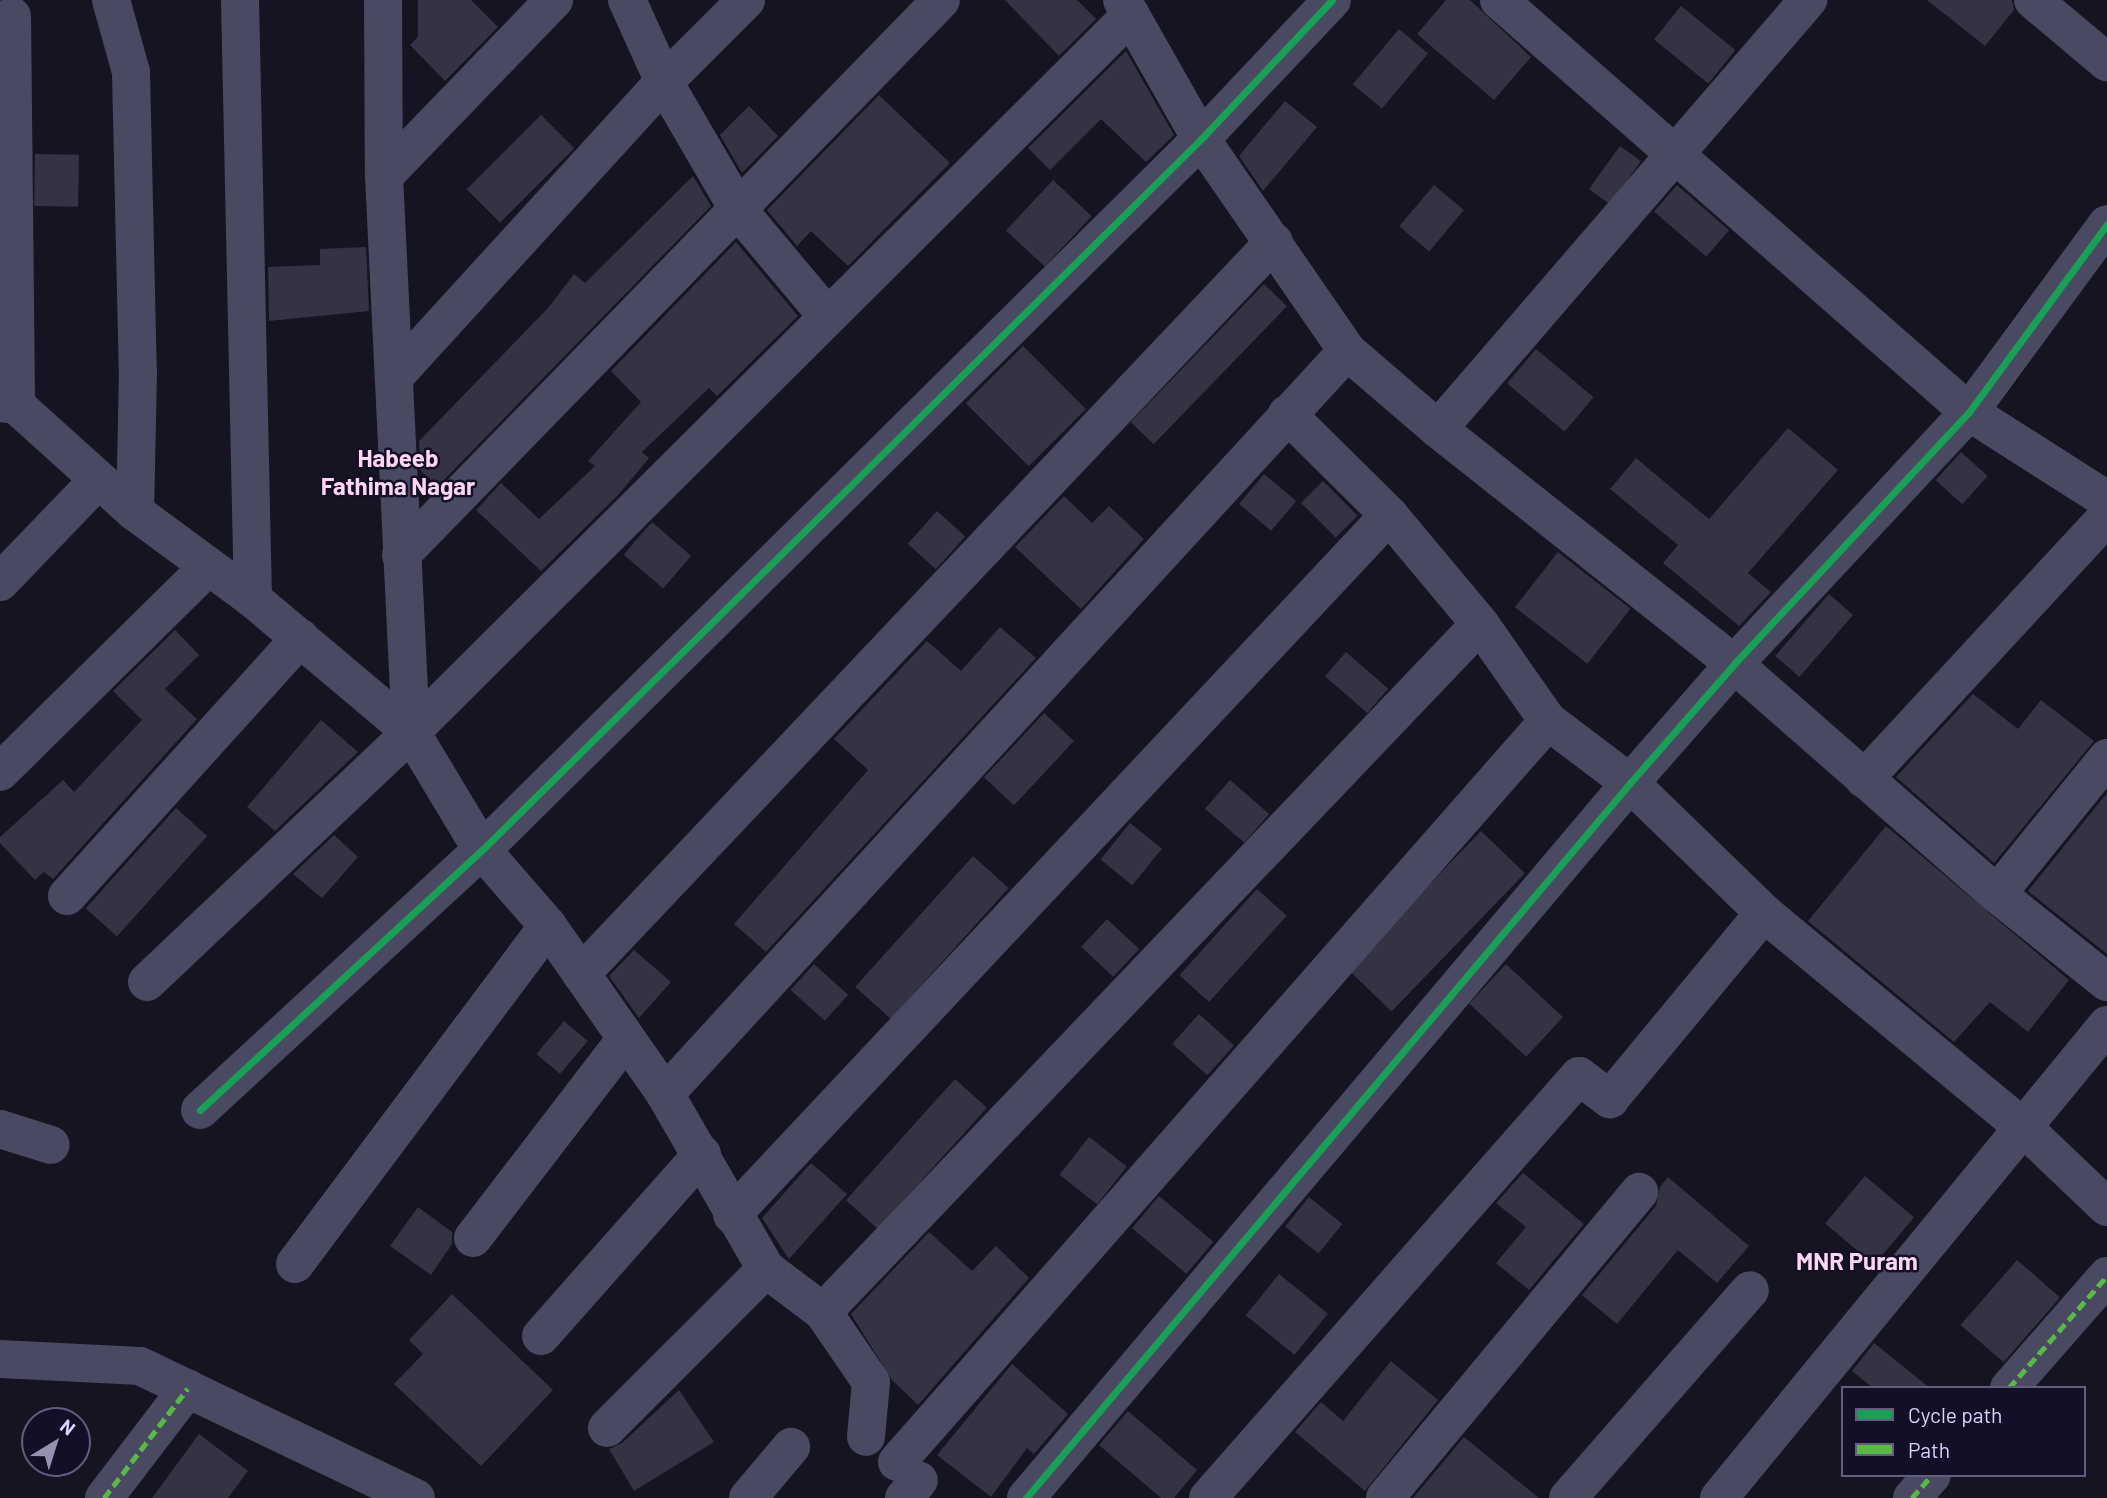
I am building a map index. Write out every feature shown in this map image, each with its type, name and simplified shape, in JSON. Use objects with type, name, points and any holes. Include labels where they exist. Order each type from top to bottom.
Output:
[{"type":"street","points":[[111,0],[131,72],[138,372],[135,512]]},
{"type":"street","points":[[240,0],[253,599]]},
{"type":"street","points":[[383,0],[384,176],[396,375],[401,555],[411,732]]},
{"type":"street","points":[[384,176],[554,0]]},
{"type":"street","points":[[627,0],[664,82],[739,211],[827,316]]},
{"type":"street","points":[[396,375],[664,82],[746,0]]},
{"type":"street","points":[[401,555],[739,211],[941,0]]},
{"type":"street","points":[[200,1110],[482,850],[1201,139],[1332,0]]},
{"type":"street","points":[[1499,0],[1969,412],[2107,499]]},
{"type":"street","points":[[1438,429],[1808,0]]},
{"type":"street","points":[[2033,0],[2107,62]]},
{"type":"street","points":[[147,982],[411,732],[827,316],[1126,7],[1201,139],[1347,351],[1438,429],[1734,664],[1997,894],[2107,982]]},
{"type":"street","points":[[12,16],[8,404],[135,512],[253,599],[411,732],[482,850],[548,926],[624,1041],[665,1094],[702,1154],[732,1215],[766,1269],[823,1312],[871,1382],[866,1437]]},
{"type":"street","points":[[1026,1498],[1630,783],[1734,664],[1969,412],[2107,224]]},
{"type":"street","points":[[581,974],[1274,242]]},
{"type":"street","points":[[665,1094],[1347,351]]},
{"type":"street","points":[[1287,414],[1389,514],[1480,624],[1548,721],[1630,783],[1764,914],[2025,1129],[2107,1207]]},
{"type":"street","points":[[0,582],[98,480]]},
{"type":"street","points":[[732,1215],[1389,514]]},
{"type":"street","points":[[1864,779],[2107,517]]},
{"type":"street","points":[[0,772],[209,566]]},
{"type":"street","points":[[823,1312],[1480,624]]},
{"type":"street","points":[[67,896],[300,638]]},
{"type":"street","points":[[907,1480],[1548,721]]},
{"type":"street","points":[[1997,894],[2107,758]]},
{"type":"street","points":[[1208,1498],[1579,1076],[1610,1099],[1764,914]]},
{"type":"street","points":[[295,1264],[548,926]]},
{"type":"street","points":[[1719,1498],[2025,1129],[2107,1025]]},
{"type":"street","points":[[473,1238],[624,1041]]},
{"type":"street","points":[[0,1129],[51,1145]]},
{"type":"street","points":[[541,1336],[702,1154]]},
{"type":"street","points":[[1385,1498],[1639,1192]]},
{"type":"street","points":[[607,1428],[766,1269]]},
{"type":"street","points":[[2011,1386],[2107,1276]]},
{"type":"street","points":[[1568,1498],[1750,1290]]},
{"type":"street","points":[[0,1359],[140,1366],[416,1498]]},
{"type":"street","points":[[104,1498],[188,1388]]},
{"type":"street","points":[[748,1498],[791,1447]]},
{"type":"street","points":[[1912,1498],[1930,1477]]},
{"type":"building","points":[[418,0],[471,0],[498,27],[445,81],[410,45],[418,37]]},
{"type":"building","points":[[1005,0],[1077,0],[1096,19],[1059,56]]},
{"type":"building","points":[[1446,0],[1470,0],[1531,57],[1494,100],[1417,34]]},
{"type":"building","points":[[1927,0],[2012,0],[2014,10],[1985,46]]},
{"type":"building","points":[[1681,6],[1735,50],[1708,83],[1654,39]]},
{"type":"building","points":[[1399,29],[1428,53],[1382,109],[1353,84]]},
{"type":"building","points":[[1126,51],[1174,135],[1146,162],[1101,119],[1050,170],[1028,148]]},
{"type":"building","points":[[879,95],[950,163],[848,266],[811,231],[797,246],[767,210]]},
{"type":"building","points":[[1285,101],[1317,127],[1263,191],[1239,156]]},
{"type":"building","points":[[749,106],[778,136],[742,173],[720,135]]},
{"type":"building","points":[[541,115],[574,148],[500,222],[467,189]]},
{"type":"building","points":[[1620,146],[1641,161],[1610,204],[1589,189]]},
{"type":"building","points":[[35,154],[79,155],[78,207],[34,206]]},
{"type":"building","points":[[693,176],[711,206],[438,486],[420,470],[419,441],[548,308],[574,274],[585,283]]},
{"type":"building","points":[[1053,180],[1092,216],[1045,267],[1006,230]]},
{"type":"building","points":[[1434,185],[1464,210],[1429,251],[1399,226]]},
{"type":"building","points":[[1677,185],[1729,230],[1706,257],[1654,211]]},
{"type":"building","points":[[736,242],[798,316],[717,396],[709,388],[642,452],[649,458],[619,494],[541,571],[476,510],[501,483],[539,519],[595,466],[588,461],[641,402],[611,371]]},
{"type":"building","points":[[366,247],[369,311],[269,321],[268,267],[320,265],[320,249]]},
{"type":"building","points":[[1264,284],[1287,306],[1154,444],[1131,422]]},
{"type":"building","points":[[1023,346],[1086,409],[1029,466],[966,403]]},
{"type":"building","points":[[1536,349],[1593,397],[1565,432],[1507,383]]},
{"type":"building","points":[[1788,428],[1838,470],[1748,573],[1771,592],[1739,626],[1663,563],[1678,545],[1610,489],[1636,458],[1709,519]]},
{"type":"building","points":[[1961,452],[1988,476],[1962,504],[1936,480]]},
{"type":"building","points":[[1264,474],[1296,501],[1271,531],[1239,504]]},
{"type":"building","points":[[1323,481],[1358,516],[1336,538],[1301,503]]},
{"type":"building","points":[[1064,496],[1092,523],[1109,506],[1144,539],[1081,609],[1015,547]]},
{"type":"building","points":[[937,511],[965,536],[936,569],[908,544]]},
{"type":"building","points":[[652,522],[691,556],[663,589],[624,554]]},
{"type":"building","points":[[1558,552],[1630,609],[1587,664],[1515,607]]},
{"type":"building","points":[[1829,594],[1853,615],[1799,677],[1775,656]]},
{"type":"building","points":[[1000,627],[1036,658],[766,952],[734,924],[868,770],[834,739],[927,641],[961,671]]},
{"type":"building","points":[[175,630],[199,655],[165,689],[197,719],[53,879],[44,872],[35,880],[0,843],[0,837],[63,780],[74,792],[142,720],[113,691]]},
{"type":"building","points":[[1346,652],[1388,689],[1367,713],[1325,676]]},
{"type":"building","points":[[1973,694],[2018,729],[2041,700],[2094,741],[1994,863],[1896,777]]},
{"type":"building","points":[[1044,713],[1074,741],[1014,805],[984,777]]},
{"type":"building","points":[[321,720],[358,752],[275,831],[247,807]]},
{"type":"building","points":[[1230,780],[1269,814],[1244,843],[1205,809]]},
{"type":"building","points":[[2107,793],[2107,954],[2028,891]]},
{"type":"building","points":[[176,808],[207,836],[117,936],[86,908]]},
{"type":"building","points":[[1130,823],[1162,849],[1132,885],[1100,860]]},
{"type":"building","points":[[1886,826],[2069,980],[2028,1032],[1990,1002],[1954,1042],[1808,921]]},
{"type":"building","points":[[1481,831],[1525,873],[1392,1011],[1348,969]]},
{"type":"building","points":[[334,835],[358,857],[322,898],[293,874]]},
{"type":"building","points":[[973,856],[1009,888],[891,1019],[855,987]]},
{"type":"building","points":[[1257,889],[1287,916],[1209,1002],[1179,975]]},
{"type":"building","points":[[1107,919],[1139,949],[1113,977],[1081,947]]},
{"type":"building","points":[[634,950],[671,982],[639,1018],[609,976]]},
{"type":"building","points":[[814,964],[848,995],[825,1021],[791,990]]},
{"type":"building","points":[[1506,964],[1563,1017],[1526,1057],[1469,1003]]},
{"type":"building","points":[[1199,1014],[1234,1045],[1207,1075],[1172,1044]]},
{"type":"building","points":[[564,1021],[588,1041],[560,1074],[536,1054]]},
{"type":"building","points":[[955,1079],[987,1108],[878,1229],[846,1200]]},
{"type":"building","points":[[1089,1137],[1127,1167],[1097,1204],[1059,1175]]},
{"type":"building","points":[[811,1163],[847,1194],[789,1259],[762,1218]]},
{"type":"building","points":[[1523,1173],[1584,1224],[1529,1290],[1496,1263],[1526,1227],[1496,1203]]},
{"type":"building","points":[[1865,1176],[1914,1217],[1874,1265],[1825,1223]]},
{"type":"building","points":[[1668,1177],[1749,1246],[1717,1283],[1678,1250],[1617,1324],[1582,1295],[1656,1206],[1660,1187]]},
{"type":"building","points":[[1159,1196],[1213,1242],[1186,1274],[1132,1228]]},
{"type":"building","points":[[1309,1197],[1342,1224],[1319,1254],[1285,1227]]},
{"type":"building","points":[[418,1207],[452,1232],[452,1244],[431,1275],[390,1246]]},
{"type":"building","points":[[929,1232],[972,1271],[996,1246],[1029,1278],[918,1405],[892,1380],[851,1314]]},
{"type":"building","points":[[2017,1260],[2060,1297],[2004,1362],[1961,1325]]},
{"type":"building","points":[[1279,1274],[1328,1314],[1295,1355],[1246,1315]]},
{"type":"building","points":[[452,1294],[553,1390],[481,1466],[394,1384],[423,1354],[409,1340]]},
{"type":"building","points":[[1874,1343],[1928,1386],[1871,1386],[1852,1371]]},
{"type":"building","points":[[1391,1361],[1438,1400],[1365,1491],[1295,1432],[1321,1402],[1343,1421]]},
{"type":"building","points":[[1012,1364],[1068,1414],[1034,1454],[1027,1448],[991,1497],[937,1455]]},
{"type":"building","points":[[679,1390],[714,1442],[634,1491],[609,1449],[622,1443]]},
{"type":"building","points":[[1128,1411],[1197,1470],[1174,1498],[1161,1498],[1099,1445]]},
{"type":"building","points":[[199,1434],[248,1471],[228,1498],[152,1498]]},
{"type":"building","points":[[1464,1437],[1539,1498],[1413,1498]]},
{"type":"marked path","points":[[2011,1386],[2107,1276]]},
{"type":"marked path","points":[[104,1498],[188,1388]]},
{"type":"marked path","points":[[1912,1498],[1930,1477]]},
{"type":"cycle path","points":[[200,1110],[482,850],[1201,139],[1332,0]]},
{"type":"cycle path","points":[[1026,1498],[1630,783],[1734,664],[1969,412],[2107,224]]},
{"type":"district","name":"Habeeb Fathima Nagar","points":[[398,472]]},
{"type":"district","name":"MNR Puram","points":[[1857,1261]]}]
